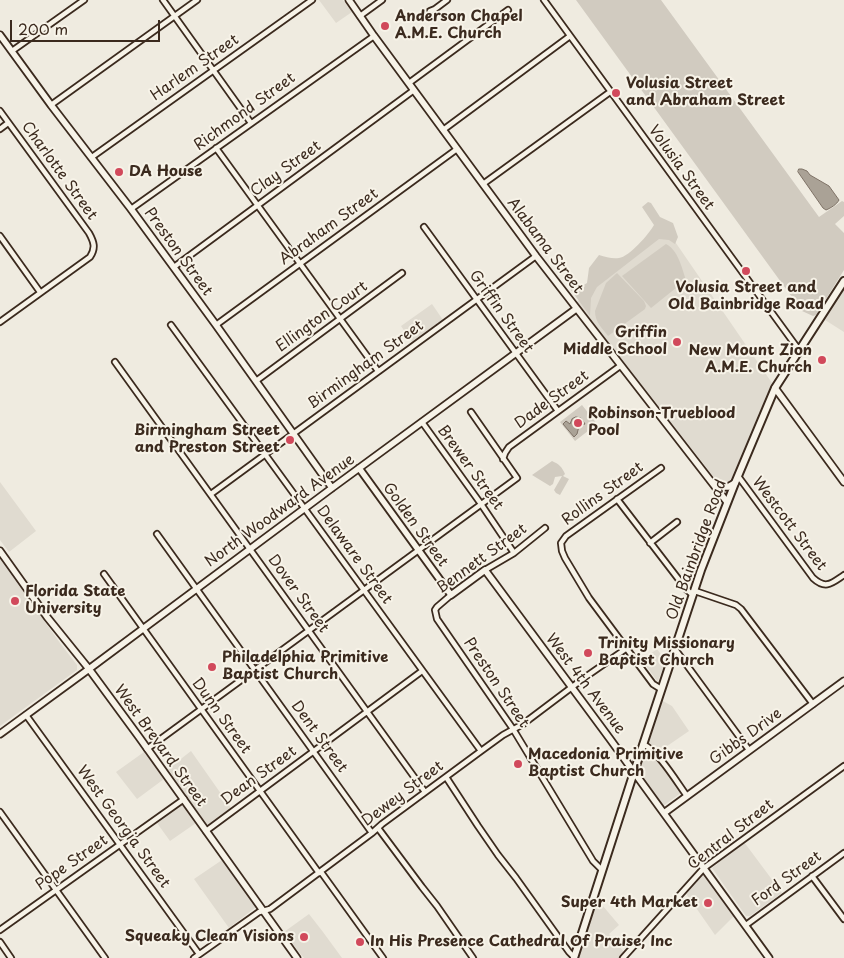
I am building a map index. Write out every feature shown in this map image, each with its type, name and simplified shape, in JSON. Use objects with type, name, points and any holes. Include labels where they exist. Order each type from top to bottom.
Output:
[{"type":"main road","name":"Old Bainbridge Road","points":[[574,957],[701,570],[727,502],[775,388],[844,281]]},
{"type":"street","points":[[12,51],[84,0]]},
{"type":"street","points":[[163,0],[251,123]]},
{"type":"street","points":[[51,105],[197,0]]},
{"type":"street","name":"Harlem Street","points":[[92,157],[312,0]]},
{"type":"street","name":"Alabama Street","points":[[349,0],[456,149],[576,310],[727,502]]},
{"type":"street","points":[[360,16],[382,0]]},
{"type":"street","points":[[430,11],[447,0]]},
{"type":"street","name":"Volusia Street","points":[[544,0],[800,350]]},
{"type":"street","points":[[408,83],[508,10]]},
{"type":"street","name":"Preston Street","points":[[0,35],[174,267],[332,488]]},
{"type":"street","name":"Richmond Street","points":[[131,209],[374,36]]},
{"type":"street","points":[[443,130],[570,36]]},
{"type":"street","name":"Clay Street","points":[[174,267],[414,90]]},
{"type":"street","points":[[482,184],[610,92]]},
{"type":"street","name":"Charlotte Street","points":[[0,111],[94,241],[93,252],[90,256],[40,292]]},
{"type":"street","points":[[0,129],[8,122]]},
{"type":"street","points":[[216,148],[378,371]]},
{"type":"street","name":"Abraham Street","points":[[216,325],[456,149]]},
{"type":"street","name":"Griffin Street","points":[[424,227],[558,411]]},
{"type":"street","points":[[0,236],[40,292],[0,322]]},
{"type":"street","name":"Birmingham Street","points":[[211,494],[536,256]]},
{"type":"street","name":"Ellington Court","points":[[256,381],[402,274]]},
{"type":"street","name":"North Woodward Avenue","points":[[0,734],[576,310]]},
{"type":"street","name":"Delaware Street","points":[[171,325],[481,751]]},
{"type":"street","name":"Dover Street","points":[[115,362],[425,792]]},
{"type":"street","name":"Dade Street","points":[[504,459],[504,453],[509,447],[620,366]]},
{"type":"street","points":[[775,388],[844,482]]},
{"type":"street","points":[[147,749],[517,478],[471,412]]},
{"type":"street","name":"Brewer Street","points":[[422,422],[514,552]]},
{"type":"street","name":"Golden Street","points":[[359,468],[450,595]]},
{"type":"street","name":"Rollins Street","points":[[661,468],[566,536],[561,547],[564,558],[578,580],[653,684],[662,689]]},
{"type":"street","points":[[716,486],[728,487],[736,480]]},
{"type":"street","name":"Westcott Street","points":[[736,480],[813,578],[822,584],[830,584],[844,575]]},
{"type":"street","points":[[617,499],[687,590],[742,608],[813,704]]},
{"type":"street","points":[[650,543],[677,522]]},
{"type":"street","name":"Bennett Street","points":[[435,610],[450,595],[514,552],[545,528]]},
{"type":"street","name":"Dent Street","points":[[158,534],[372,833]]},
{"type":"street","name":"West Brevard Street","points":[[0,551],[47,617],[89,669],[184,799],[297,958]]},
{"type":"street","name":"West 4th Avenue","points":[[485,570],[664,812],[769,958]]},
{"type":"street","name":"Dunn Street","points":[[104,574],[142,629],[383,958]]},
{"type":"street","name":"Preston Street","points":[[435,610],[437,619],[513,729],[593,860],[602,870]]},
{"type":"street","name":"Dewey Street","points":[[194,958],[259,912],[270,909],[481,751],[523,724],[627,648]]},
{"type":"street","points":[[675,649],[749,750]]},
{"type":"street","name":"Dean Street","points":[[206,831],[422,671]]},
{"type":"street","name":"Gibbs Drive","points":[[664,812],[844,682]]},
{"type":"street","name":"West Georgia Street","points":[[26,714],[199,954]]},
{"type":"street","points":[[643,744],[657,756],[687,796]]},
{"type":"street","name":"Central Street","points":[[623,958],[704,868],[844,766]]},
{"type":"street","points":[[446,777],[498,855],[574,957]]},
{"type":"street","name":"Pope Street","points":[[0,930],[184,799]]},
{"type":"street","points":[[0,812],[105,958]]},
{"type":"street","points":[[378,828],[437,906],[473,958]]},
{"type":"street","name":"Ford Street","points":[[746,925],[844,853]]},
{"type":"street","points":[[812,876],[844,920]]},
{"type":"street","points":[[0,942],[11,958]]},
{"type":"shaded area","points":[[319,0],[343,0],[352,12],[336,23]]},
{"type":"shaded area","points":[[576,0],[661,0],[819,217],[842,201],[844,202],[844,216],[835,224],[844,233],[844,270],[816,315],[813,316],[802,311]]},
{"type":"shaded area","points":[[799,169],[807,171],[810,175],[829,186],[839,200],[837,203],[826,210],[823,208],[798,172]]},
{"type":"shaded area","points":[[648,202],[651,203],[660,217],[673,223],[678,237],[675,244],[669,240],[659,239],[597,287],[591,298],[590,316],[571,290],[570,285],[574,282],[582,286],[587,283],[589,268],[599,255],[611,258],[623,257],[648,234],[654,225],[642,207]]},
{"type":"shaded area","name":"Griffin Middle School","points":[[667,230],[772,383],[732,477],[729,483],[725,484],[718,482],[713,476],[577,302]]},
{"type":"shaded area","points":[[666,244],[677,255],[686,280],[651,308],[622,276]]},
{"type":"shaded area","points":[[617,273],[644,301],[646,306],[645,309],[608,336],[598,322],[595,311],[606,283]]},
{"type":"shaded area","points":[[844,290],[844,332],[825,320]]},
{"type":"shaded area","points":[[432,304],[443,320],[412,342],[401,326]]},
{"type":"shaded area","name":"Robinson-Trueblood Pool","points":[[582,405],[597,424],[575,441],[560,422]]},
{"type":"shaded area","points":[[576,417],[581,418],[585,424],[579,426],[574,437],[563,424],[566,421],[570,424],[572,419]]},
{"type":"shaded area","points":[[552,461],[563,469],[565,474],[563,476],[569,479],[560,495],[554,490],[562,476],[555,477],[553,484],[550,486],[532,475]]},
{"type":"shaded area","points":[[0,482],[36,531],[9,552],[0,540]]},
{"type":"shaded area","name":"Florida State University","points":[[0,559],[77,665],[77,670],[0,726]]},
{"type":"shaded area","points":[[657,649],[666,661],[658,681],[642,660]]},
{"type":"shaded area","points":[[661,700],[672,706],[689,731],[657,753],[646,744]]},
{"type":"shaded area","points":[[646,748],[681,793],[663,806],[638,770]]},
{"type":"shaded area","points":[[191,751],[231,808],[207,825],[168,769]]},
{"type":"shaded area","points":[[144,752],[164,779],[137,799],[116,772]]},
{"type":"shaded area","points":[[182,804],[196,823],[170,841],[157,823]]},
{"type":"shaded area","points":[[744,842],[782,893],[750,916],[746,916],[712,868]]},
{"type":"shaded area","points":[[222,860],[256,907],[229,928],[194,879]]},
{"type":"shaded area","points":[[702,873],[705,874],[734,916],[715,935],[685,892]]},
{"type":"shaded area","points":[[597,899],[619,925],[609,934],[624,952],[619,958],[578,958]]},
{"type":"shaded area","points":[[309,914],[342,958],[304,958],[298,951],[284,932]]},
{"type":"place","name":"Anderson Chapel A.M.E. Church","points":[[385,26]]},
{"type":"place","name":"Volusia Street and Abraham Street","points":[[616,93]]},
{"type":"place","name":"DA House","points":[[119,172]]},
{"type":"place","name":"Volusia Street and Old Bainbridge Road","points":[[746,271]]},
{"type":"place","name":"Griffin Middle School","points":[[677,342]]},
{"type":"place","name":"New Mount Zion A.M.E. Church","points":[[822,360]]},
{"type":"place","name":"Robinson-Trueblood Pool","points":[[578,423]]},
{"type":"place","name":"Birmingham Street and Preston Street","points":[[290,440]]},
{"type":"place","name":"Florida State University","points":[[15,601]]},
{"type":"place","name":"Trinity Missionary Baptist Church","points":[[588,653]]},
{"type":"place","name":"Philadelphia Primitive Baptist Church","points":[[212,667]]},
{"type":"place","name":"Macedonia Primitive Baptist Church","points":[[518,764]]},
{"type":"place","name":"Super 4th Market","points":[[708,903]]},
{"type":"place","name":"Squeaky Clean Visions","points":[[304,937]]},
{"type":"place","name":"In His Presence Cathedral Of Praise, Inc","points":[[360,942]]}]
